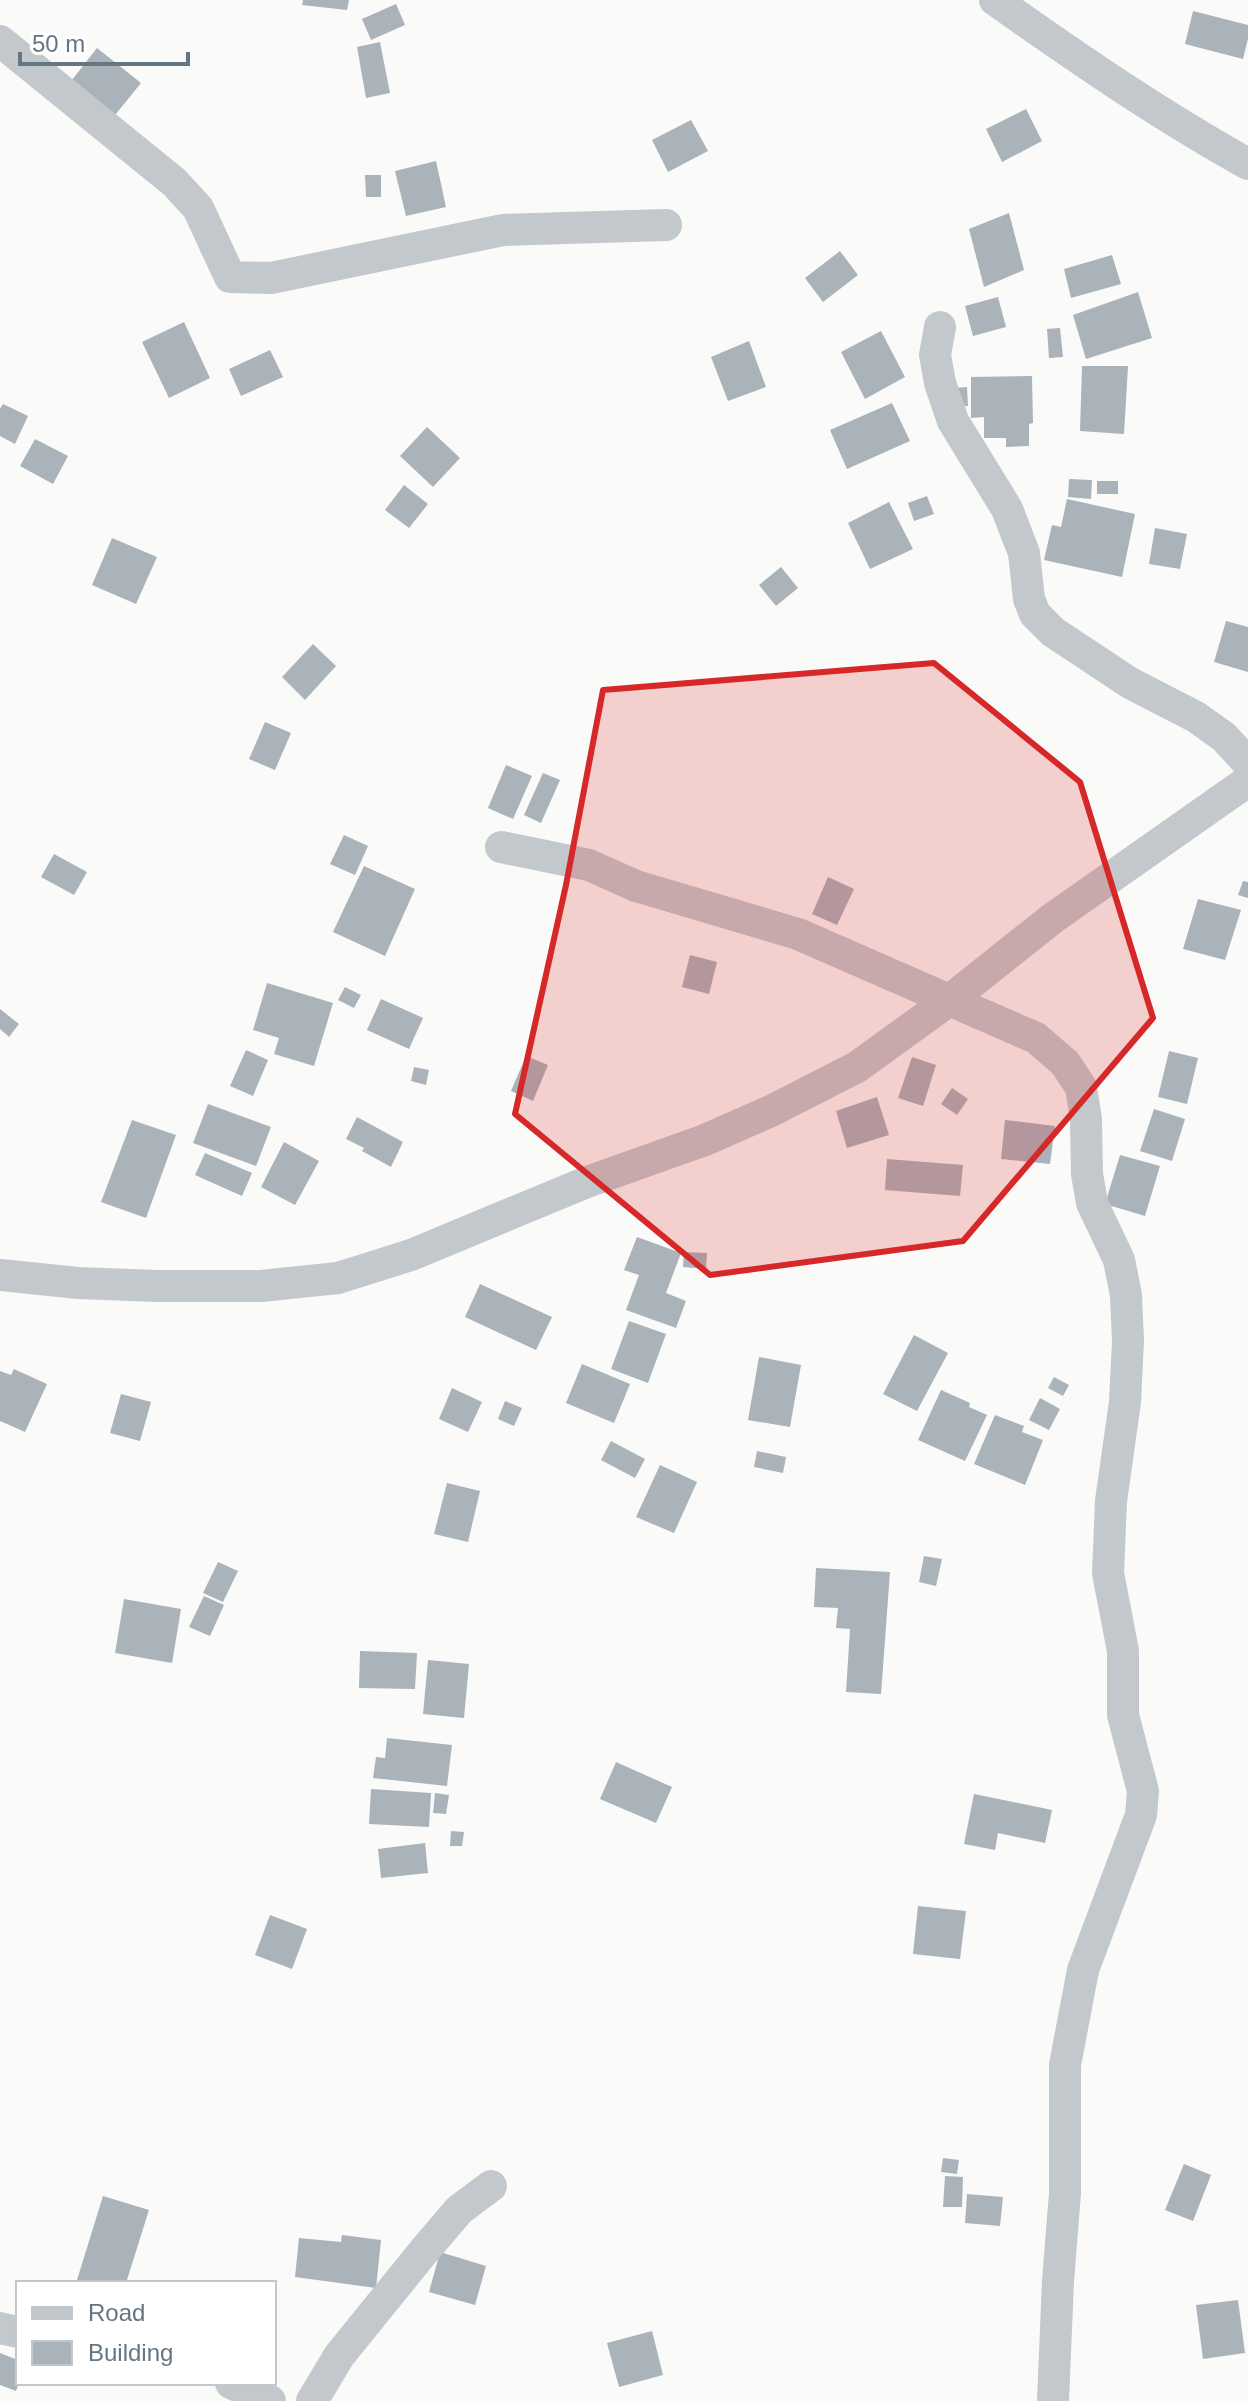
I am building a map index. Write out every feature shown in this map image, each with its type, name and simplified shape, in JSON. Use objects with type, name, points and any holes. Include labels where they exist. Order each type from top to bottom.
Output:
[{"type":"street","points":[[995,0],[1150,106],[1248,164]]},
{"type":"street","points":[[0,41],[174,182],[198,208],[230,277],[271,278],[503,230],[666,225]]},
{"type":"street","points":[[940,327],[935,355],[940,383],[953,421],[1007,509],[1024,553],[1029,599],[1035,614],[1053,632],[1130,683],[1196,717],[1224,737],[1248,763]]},
{"type":"street","points":[[0,1275],[78,1283],[157,1286],[261,1286],[338,1278],[411,1255],[587,1182],[705,1140],[771,1111],[857,1067],[951,999],[1053,918],[1248,781]]},
{"type":"street","points":[[501,847],[589,865],[636,886],[798,934],[1036,1038],[1065,1063],[1081,1087],[1092,1203],[1119,1260],[1126,1295],[1128,1341],[1125,1402],[1111,1501],[1108,1573],[1123,1651],[1123,1715],[1143,1791],[1134,1837],[1083,1970],[1065,2065],[1065,2193],[1053,2401]]},
{"type":"street","points":[[312,2401],[339,2356],[424,2251],[459,2210],[491,2186]]},
{"type":"street","points":[[235,2385],[270,2401]]},
{"type":"highlighted area","points":[[934,663],[1080,782],[1153,1018],[963,1241],[710,1275],[515,1114],[566,885],[603,690]]},
{"type":"building","points":[[303,0],[349,0],[347,10],[302,5]]},
{"type":"building","points":[[396,4],[405,25],[371,40],[362,19]]},
{"type":"building","points":[[1193,11],[1248,25],[1243,59],[1185,44]]},
{"type":"building","points":[[380,42],[390,93],[366,98],[357,47]]},
{"type":"building","points":[[97,48],[141,83],[111,120],[68,85]]},
{"type":"building","points":[[1026,109],[1042,141],[1002,162],[986,129]]},
{"type":"building","points":[[691,120],[708,151],[668,172],[652,140]]},
{"type":"building","points":[[436,161],[446,207],[406,216],[395,171]]},
{"type":"building","points":[[365,175],[381,175],[381,197],[366,197]]},
{"type":"building","points":[[1009,213],[1024,270],[984,287],[969,229]]},
{"type":"building","points":[[840,251],[858,275],[823,302],[805,278]]},
{"type":"building","points":[[1112,255],[1121,284],[1071,298],[1064,269]]},
{"type":"building","points":[[1138,292],[1152,338],[1086,359],[1073,315]]},
{"type":"building","points":[[998,297],[1006,327],[973,336],[965,306]]},
{"type":"building","points":[[184,322],[210,378],[169,398],[142,342]]},
{"type":"building","points":[[1060,328],[1063,357],[1049,358],[1047,329]]},
{"type":"building","points":[[881,331],[905,377],[865,399],[841,352]]},
{"type":"building","points":[[749,341],[766,387],[728,401],[711,357]]},
{"type":"building","points":[[270,350],[283,377],[241,396],[229,369]]},
{"type":"building","points":[[1082,366],[1128,366],[1124,434],[1080,431]]},
{"type":"building","points":[[1032,376],[1033,423],[1029,424],[1029,446],[1006,447],[1006,438],[984,438],[984,417],[971,418],[971,377]]},
{"type":"building","points":[[967,387],[968,406],[953,406],[952,388]]},
{"type":"building","points":[[892,403],[910,441],[847,469],[830,430]]},
{"type":"building","points":[[3,404],[28,416],[15,444],[0,436],[0,409]]},
{"type":"building","points":[[427,427],[460,458],[433,487],[400,456]]},
{"type":"building","points":[[35,439],[68,456],[53,484],[20,466]]},
{"type":"building","points":[[1069,479],[1092,480],[1091,499],[1068,497]]},
{"type":"building","points":[[1097,481],[1118,481],[1118,494],[1097,494]]},
{"type":"building","points":[[404,485],[428,504],[409,528],[385,510]]},
{"type":"building","points":[[927,496],[934,514],[914,521],[908,503]]},
{"type":"building","points":[[1067,499],[1135,514],[1122,577],[1044,560],[1052,525],[1061,527]]},
{"type":"building","points":[[889,502],[913,549],[870,569],[848,523]]},
{"type":"building","points":[[1155,528],[1187,534],[1180,569],[1149,564]]},
{"type":"building","points":[[112,538],[157,557],[136,604],[92,585]]},
{"type":"building","points":[[781,567],[798,588],[776,606],[759,585]]},
{"type":"building","points":[[1226,621],[1248,627],[1248,672],[1214,662]]},
{"type":"building","points":[[313,644],[336,666],[305,700],[282,677]]},
{"type":"building","points":[[265,722],[291,733],[275,770],[249,759]]},
{"type":"building","points":[[506,765],[532,776],[513,819],[488,808]]},
{"type":"building","points":[[543,773],[560,780],[541,823],[524,815]]},
{"type":"building","points":[[344,835],[368,846],[355,875],[330,864]]},
{"type":"building","points":[[54,854],[87,872],[74,895],[41,877]]},
{"type":"building","points":[[364,866],[415,889],[385,956],[333,932]]},
{"type":"building","points":[[828,877],[854,889],[837,925],[812,914]]},
{"type":"building","points":[[1243,881],[1248,882],[1248,898],[1238,895]]},
{"type":"building","points":[[1198,899],[1241,910],[1225,960],[1183,949]]},
{"type":"building","points":[[690,955],[717,962],[709,994],[682,987]]},
{"type":"building","points":[[267,983],[333,1003],[314,1066],[274,1054],[279,1038],[253,1030]]},
{"type":"building","points":[[345,987],[361,995],[354,1008],[338,1000]]},
{"type":"building","points":[[381,999],[423,1018],[409,1049],[367,1030]]},
{"type":"building","points":[[0,1009],[19,1024],[9,1037],[0,1029]]},
{"type":"building","points":[[246,1050],[268,1060],[253,1096],[230,1086]]},
{"type":"building","points":[[1169,1051],[1198,1058],[1187,1104],[1158,1097]]},
{"type":"building","points":[[526,1056],[548,1065],[533,1101],[511,1091]]},
{"type":"building","points":[[912,1057],[936,1065],[923,1106],[898,1098]]},
{"type":"building","points":[[414,1067],[429,1070],[426,1085],[411,1081]]},
{"type":"building","points":[[952,1088],[968,1099],[957,1115],[941,1104]]},
{"type":"building","points":[[877,1097],[889,1135],[847,1148],[836,1111]]},
{"type":"building","points":[[208,1104],[271,1127],[256,1166],[193,1143]]},
{"type":"building","points":[[1154,1109],[1185,1119],[1172,1161],[1140,1151]]},
{"type":"building","points":[[357,1117],[403,1142],[391,1167],[346,1139]]},
{"type":"building","points":[[132,1120],[176,1135],[146,1218],[101,1202]]},
{"type":"building","points":[[1005,1120],[1055,1126],[1050,1164],[1001,1159]]},
{"type":"building","points":[[284,1142],[319,1161],[295,1205],[261,1187]]},
{"type":"building","points":[[205,1153],[252,1173],[242,1196],[195,1175]]},
{"type":"building","points":[[1120,1155],[1160,1166],[1145,1216],[1105,1204]]},
{"type":"building","points":[[887,1159],[963,1165],[960,1196],[885,1190]]},
{"type":"building","points":[[637,1237],[681,1253],[666,1293],[686,1301],[676,1328],[626,1310],[639,1275],[624,1270]]},
{"type":"building","points":[[684,1252],[707,1253],[706,1269],[683,1267]]},
{"type":"building","points":[[480,1284],[552,1317],[536,1350],[465,1317]]},
{"type":"building","points":[[629,1321],[666,1334],[648,1383],[611,1369]]},
{"type":"building","points":[[914,1335],[948,1353],[917,1411],[883,1394]]},
{"type":"building","points":[[759,1357],[801,1365],[790,1427],[748,1420]]},
{"type":"building","points":[[582,1364],[630,1384],[614,1423],[566,1403]]},
{"type":"building","points":[[14,1369],[47,1384],[25,1432],[0,1421],[0,1371],[11,1375]]},
{"type":"building","points":[[1054,1377],[1069,1385],[1063,1396],[1048,1388]]},
{"type":"building","points":[[452,1388],[482,1402],[468,1432],[439,1419]]},
{"type":"building","points":[[941,1390],[970,1403],[969,1407],[987,1415],[965,1461],[918,1440]]},
{"type":"building","points":[[121,1394],[151,1402],[140,1441],[110,1433]]},
{"type":"building","points":[[1040,1398],[1060,1409],[1049,1430],[1029,1420]]},
{"type":"building","points":[[505,1401],[522,1408],[514,1426],[498,1419]]},
{"type":"building","points":[[995,1415],[1024,1426],[1022,1432],[1043,1440],[1025,1485],[974,1464]]},
{"type":"building","points":[[611,1441],[645,1459],[635,1478],[601,1460]]},
{"type":"building","points":[[757,1451],[786,1457],[783,1473],[754,1467]]},
{"type":"building","points":[[660,1465],[697,1482],[674,1533],[636,1517]]},
{"type":"building","points":[[447,1483],[480,1491],[468,1542],[434,1534]]},
{"type":"building","points":[[924,1556],[942,1559],[936,1586],[919,1582]]},
{"type":"building","points":[[218,1562],[238,1571],[223,1602],[203,1593]]},
{"type":"building","points":[[816,1568],[890,1572],[881,1694],[846,1692],[850,1629],[836,1628],[838,1608],[814,1607]]},
{"type":"building","points":[[204,1596],[224,1605],[210,1636],[189,1627]]},
{"type":"building","points":[[124,1599],[181,1609],[172,1663],[115,1653]]},
{"type":"building","points":[[360,1651],[417,1653],[415,1689],[359,1688]]},
{"type":"building","points":[[428,1660],[469,1664],[464,1718],[423,1714]]},
{"type":"building","points":[[387,1738],[452,1745],[447,1786],[373,1778],[376,1757],[385,1758]]},
{"type":"building","points":[[616,1762],[672,1787],[656,1823],[600,1799]]},
{"type":"building","points":[[371,1789],[431,1793],[429,1827],[369,1824]]},
{"type":"building","points":[[435,1793],[449,1795],[446,1814],[433,1813]]},
{"type":"building","points":[[974,1794],[1052,1810],[1045,1843],[998,1833],[995,1850],[964,1844]]},
{"type":"building","points":[[451,1831],[464,1832],[462,1846],[450,1846]]},
{"type":"building","points":[[425,1843],[428,1873],[381,1878],[378,1849]]},
{"type":"building","points":[[918,1906],[966,1911],[960,1959],[913,1954]]},
{"type":"building","points":[[270,1915],[307,1929],[292,1969],[255,1955]]},
{"type":"building","points":[[943,2158],[959,2160],[957,2174],[941,2172]]},
{"type":"building","points":[[1184,2164],[1211,2175],[1193,2221],[1165,2210]]},
{"type":"building","points":[[945,2176],[963,2177],[962,2207],[943,2207]]},
{"type":"building","points":[[967,2194],[1003,2197],[1000,2226],[965,2223]]},
{"type":"building","points":[[103,2196],[149,2210],[127,2281],[77,2280]]},
{"type":"building","points":[[342,2235],[381,2240],[376,2288],[295,2277],[299,2238],[341,2242]]},
{"type":"building","points":[[440,2252],[486,2266],[475,2305],[429,2292]]},
{"type":"building","points":[[1238,2300],[1245,2353],[1203,2359],[1196,2305]]},
{"type":"building","points":[[652,2331],[663,2375],[619,2387],[607,2343]]},
{"type":"building","points":[[0,2353],[16,2359],[18,2385],[16,2391],[0,2385]]}]
